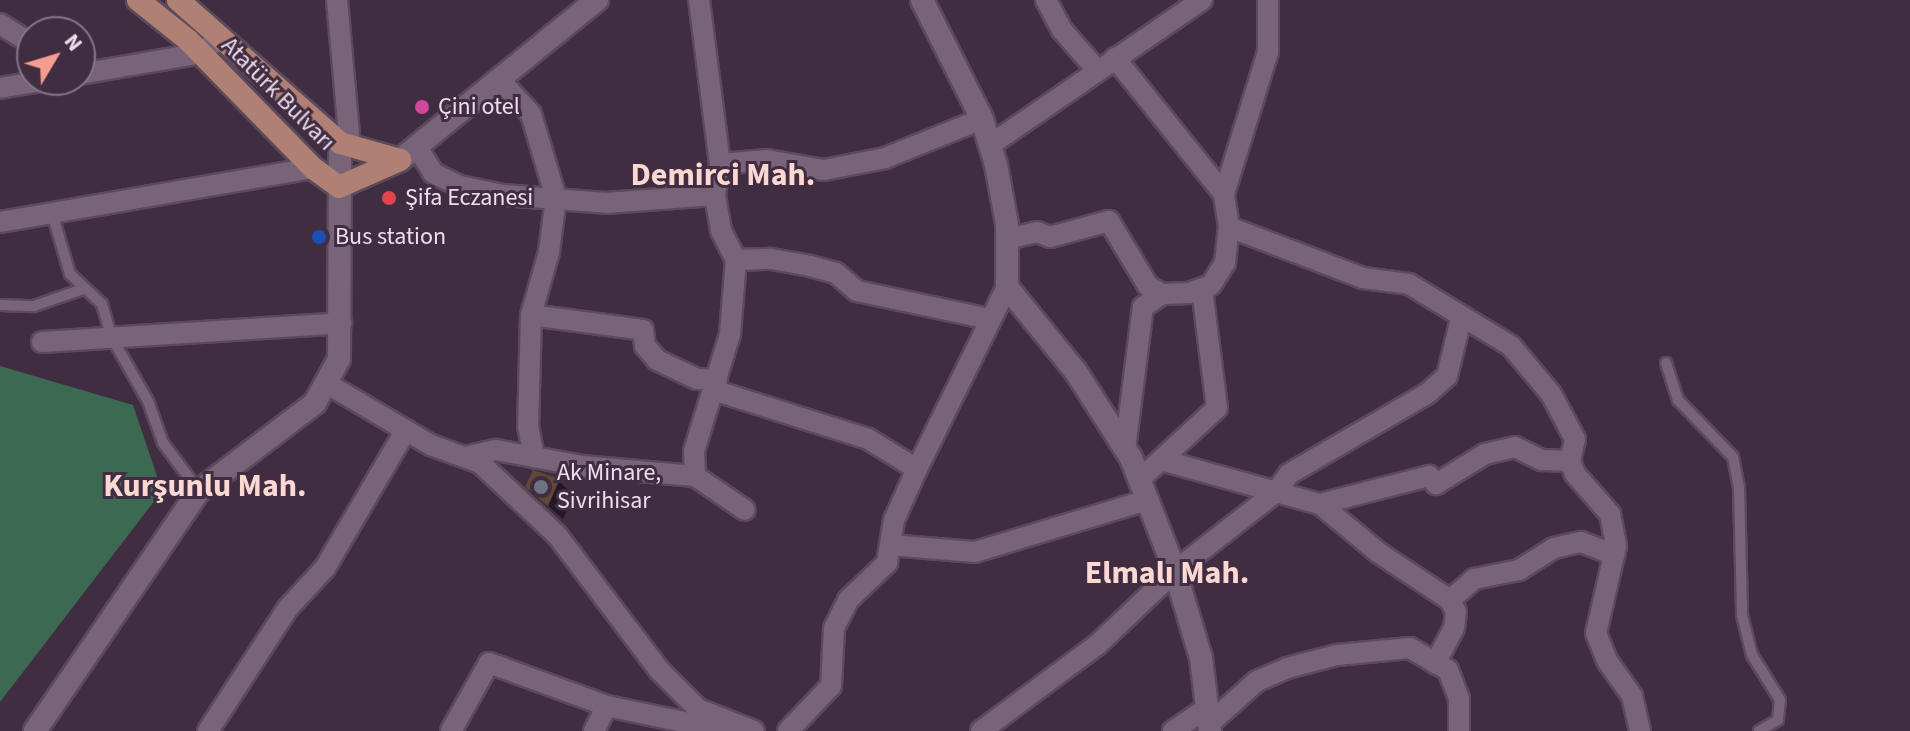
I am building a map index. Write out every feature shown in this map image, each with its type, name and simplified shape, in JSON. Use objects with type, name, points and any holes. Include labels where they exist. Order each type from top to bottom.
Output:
[{"type":"main road","name":"Atatürk Bulvarı","points":[[138,0],[201,53],[313,168],[339,187],[408,154]]},
{"type":"main road","name":"Atatürk Bulvarı","points":[[178,0],[345,144],[408,154]]},
{"type":"street","points":[[35,731],[199,491],[315,403],[339,359],[339,187],[345,144],[337,0]]},
{"type":"street","points":[[597,0],[408,154],[433,173],[460,186],[516,197],[606,203],[715,195]]},
{"type":"street","points":[[695,476],[694,451],[730,334],[736,260],[721,230],[715,195],[720,164],[699,0]]},
{"type":"street","points":[[788,731],[831,686],[834,628],[848,600],[887,563],[894,520],[1007,287],[1007,239],[990,145],[982,119],[922,0]]},
{"type":"street","points":[[1046,0],[1062,30],[1097,70]]},
{"type":"street","points":[[990,145],[1202,0]]},
{"type":"street","points":[[1125,449],[1143,307],[1162,294],[1211,285],[1225,263],[1229,227],[1224,194],[1268,52],[1268,0]]},
{"type":"street","points":[[96,71],[201,53],[221,37]]},
{"type":"street","points":[[1115,58],[1224,194]]},
{"type":"street","points":[[499,79],[531,114],[556,198],[549,252],[531,315],[528,426],[534,457]]},
{"type":"street","points":[[720,164],[767,160],[824,170],[885,158],[982,119]]},
{"type":"street","points":[[0,222],[313,168]]},
{"type":"street","points":[[1007,239],[1037,232],[1050,237],[1109,221],[1148,286],[1162,294]]},
{"type":"street","points":[[1229,227],[1363,278],[1409,284],[1461,319],[1511,346],[1551,394],[1575,439],[1570,461],[1575,474],[1610,514],[1615,555],[1596,633],[1608,662],[1632,696],[1640,731]]},
{"type":"street","points":[[736,260],[771,259],[810,266],[836,273],[857,291],[989,319]]},
{"type":"street","points":[[1007,287],[1076,372],[1125,449],[1175,571],[1201,658],[1209,721]]},
{"type":"street","points":[[890,545],[975,552],[1143,490],[1161,460],[1217,408],[1202,289]]},
{"type":"street","points":[[531,315],[643,330],[645,346],[657,360],[697,379],[868,439],[917,469]]},
{"type":"street","points":[[981,731],[1098,644],[1175,571],[1276,492],[1289,474],[1411,406],[1447,376],[1461,319]]},
{"type":"street","points":[[42,342],[341,323]]},
{"type":"street","points":[[326,383],[406,430],[480,463],[557,535],[660,671],[698,709],[754,731]]},
{"type":"street","points":[[212,730],[288,608],[325,568],[406,430]]},
{"type":"street","points":[[1320,504],[1429,476],[1436,484],[1485,454],[1515,447],[1542,460],[1570,461]]},
{"type":"street","points":[[465,457],[496,450],[695,476],[745,510]]},
{"type":"street","points":[[1161,460],[1320,504],[1379,553],[1450,600],[1456,612],[1454,628],[1435,663]]},
{"type":"street","points":[[1450,600],[1474,579],[1519,570],[1554,548],[1581,542],[1615,555]]},
{"type":"street","points":[[1173,731],[1209,721],[1257,681],[1287,668],[1385,648],[1410,648],[1448,670],[1459,698],[1459,731]]},
{"type":"street","points":[[451,731],[489,663],[607,706],[727,731]]},
{"type":"street","points":[[594,731],[607,706]]},
{"type":"lane","points":[[52,213],[60,250],[83,289],[102,304],[112,338],[148,401],[163,443],[199,491]]},
{"type":"lane","points":[[0,305],[34,306],[83,289]]},
{"type":"lane","points":[[1666,363],[1678,400],[1733,457],[1739,488],[1742,615],[1752,655],[1780,700],[1778,720],[1759,731]]},
{"type":"green space","points":[[0,366],[133,405],[162,491],[0,702]]},
{"type":"building","name":"Ak Minare, Sivrihisar","points":[[533,470],[560,479],[548,506],[525,487]]},
{"type":"place","name":"Çini otel","points":[[422,107]]},
{"type":"place","name":"Şifa Eczanesi","points":[[389,198]]},
{"type":"place","name":"Bus station","points":[[319,237]]},
{"type":"place","name":"Ak Minare, Sivrihisar","points":[[541,487]]},
{"type":"district","name":"Demirci Mah.","points":[[723,175]]},
{"type":"district","name":"Kurşunlu Mah.","points":[[205,486]]},
{"type":"district","name":"Elmalı Mah.","points":[[1167,573]]}]
